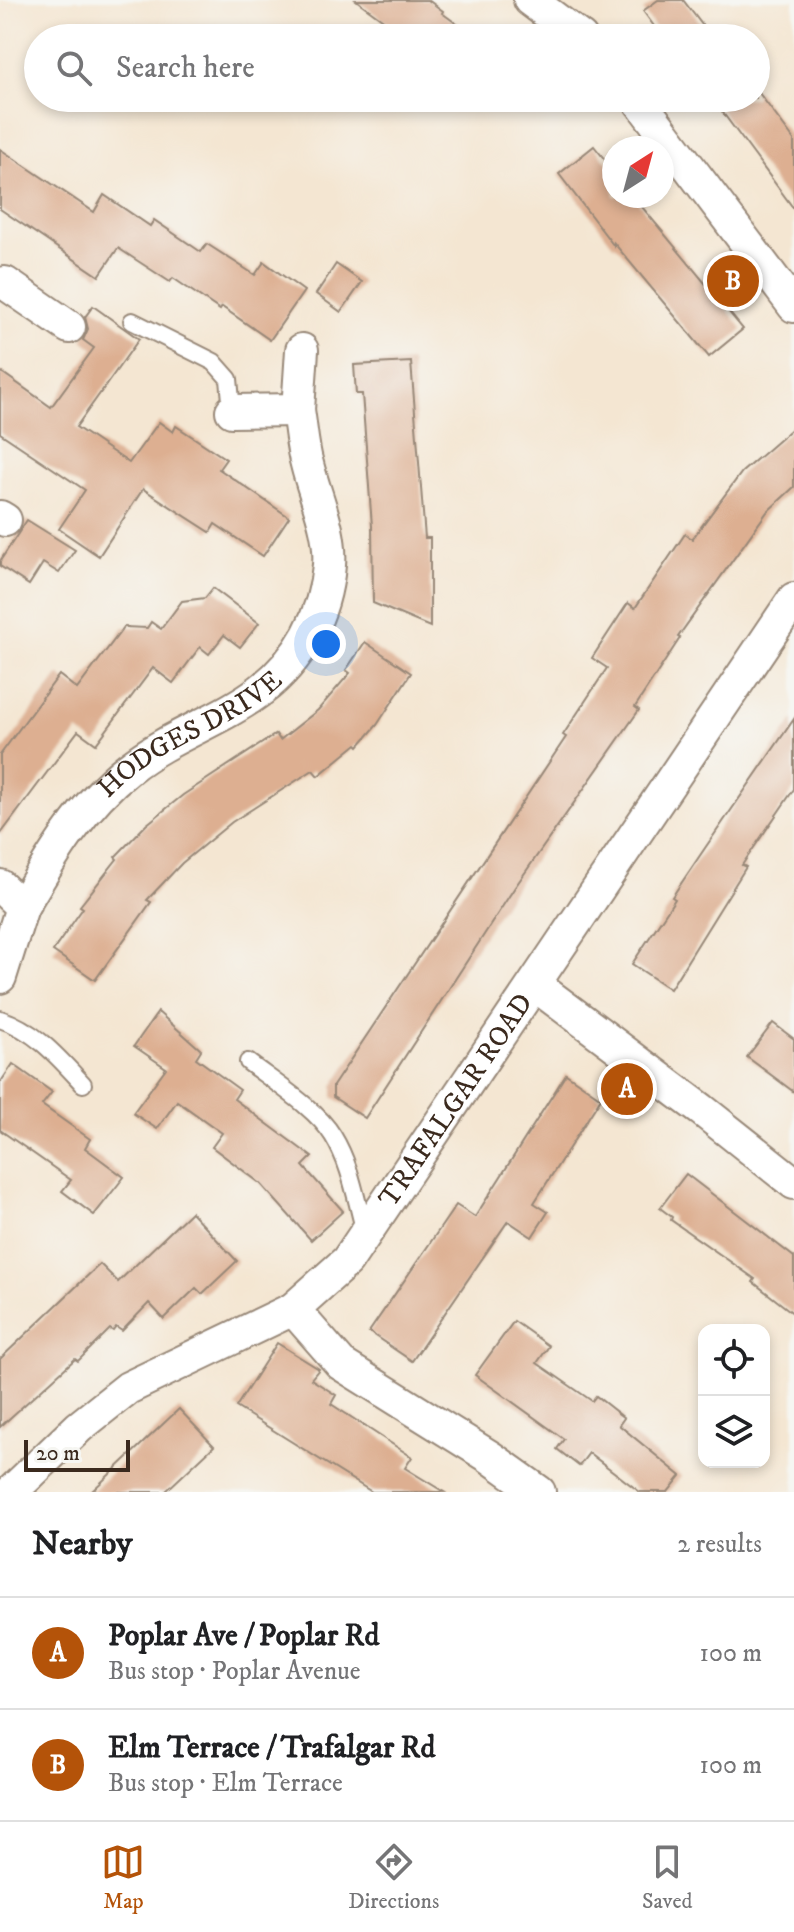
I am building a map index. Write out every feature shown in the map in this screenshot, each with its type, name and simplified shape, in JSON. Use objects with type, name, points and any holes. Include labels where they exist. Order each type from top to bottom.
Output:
[{"type":"street","points":[[530,0],[562,24]]},
{"type":"street","points":[[648,112],[794,306]]},
{"type":"street","points":[[2,287],[69,327]]},
{"type":"street","name":"HODGES DRIVE","points":[[0,977],[11,896],[56,850],[101,794],[128,768],[162,744],[261,690],[290,662],[311,633],[323,598],[329,564],[325,527],[306,462],[298,410],[302,350]]},
{"type":"street","points":[[232,411],[298,410]]},
{"type":"street","name":"TRAFALGAR ROAD","points":[[11,1492],[79,1427],[128,1388],[293,1309],[347,1261],[788,620]]},
{"type":"street","points":[[535,985],[794,1183]]},
{"type":"street","points":[[293,1309],[341,1364],[490,1457],[539,1492]]},
{"type":"lane","points":[[132,321],[214,362],[229,379],[232,411]]},
{"type":"lane","points":[[0,1019],[15,1024],[50,1048],[83,1084]]},
{"type":"lane","points":[[248,1062],[315,1116],[332,1134],[350,1175],[366,1234]]},
{"type":"building","points":[[356,0],[428,0],[457,24],[389,24]]},
{"type":"building","points":[[658,0],[683,0],[701,24],[652,24],[643,11]]},
{"type":"building","points":[[770,108],[794,140],[794,209],[722,112],[770,112]]},
{"type":"building","points":[[594,146],[602,156],[602,208],[643,208],[743,329],[709,357],[614,243],[614,246],[559,174]]},
{"type":"building","points":[[0,149],[94,212],[104,195],[150,226],[154,220],[201,252],[207,244],[255,275],[264,262],[304,291],[270,340],[222,307],[220,310],[173,278],[170,282],[118,248],[99,276],[0,209]]},
{"type":"building","points":[[336,264],[362,282],[341,312],[316,294]]},
{"type":"building","points":[[93,306],[139,339],[76,427],[129,463],[159,422],[173,432],[176,426],[226,459],[219,469],[289,517],[263,556],[215,524],[210,532],[143,489],[99,556],[59,529],[85,490],[0,433],[0,371],[51,407],[94,348],[83,340],[88,329],[85,317]]},
{"type":"building","points":[[411,362],[425,538],[430,538],[430,627],[373,603],[372,526],[362,394],[356,394],[354,365]]},
{"type":"building","points":[[794,427],[794,487],[767,512],[678,637],[635,707],[639,710],[515,887],[365,1118],[333,1097],[333,1086],[566,737],[563,735],[607,668],[592,658],[628,603],[635,608],[685,534],[692,539],[742,472]]},
{"type":"building","points":[[27,520],[75,550],[59,573],[43,563],[29,585],[0,566],[0,561]]},
{"type":"building","points":[[213,588],[259,623],[240,647],[224,635],[209,654],[200,647],[173,683],[153,668],[96,744],[78,731],[0,835],[0,755],[59,675],[77,689],[124,627],[147,628],[151,622],[161,629],[182,601],[205,598]]},
{"type":"building","points":[[365,642],[411,673],[377,725],[359,746],[357,744],[318,776],[313,770],[232,822],[182,863],[147,900],[151,902],[95,980],[53,951],[83,908],[80,906],[117,859],[115,857],[146,825],[183,795],[276,734],[280,740],[318,710],[350,673],[346,670]]},
{"type":"building","points":[[794,719],[794,789],[742,865],[746,867],[670,989],[632,964],[675,899],[672,897]]},
{"type":"building","points":[[158,1012],[201,1050],[196,1058],[240,1090],[234,1099],[312,1157],[303,1166],[343,1211],[311,1240],[261,1184],[212,1147],[222,1133],[177,1101],[157,1129],[133,1113],[166,1068],[134,1046]]},
{"type":"building","points":[[773,1023],[794,1039],[794,1092],[747,1057]]},
{"type":"building","points":[[13,1064],[52,1092],[42,1105],[90,1139],[85,1148],[124,1177],[94,1215],[62,1191],[71,1180],[0,1130],[0,1083]]},
{"type":"building","points":[[566,1074],[601,1098],[534,1203],[548,1212],[532,1237],[508,1221],[412,1361],[369,1332],[456,1205],[475,1217]]},
{"type":"building","points":[[686,1174],[794,1257],[794,1314],[753,1282],[755,1279],[671,1220],[672,1217],[660,1208]]},
{"type":"building","points":[[191,1212],[237,1261],[202,1294],[196,1288],[164,1319],[149,1303],[122,1331],[116,1327],[113,1331],[110,1329],[78,1361],[75,1359],[0,1427],[0,1359],[100,1264],[118,1282]]},
{"type":"building","points":[[514,1321],[549,1346],[537,1363],[592,1401],[596,1396],[624,1418],[619,1425],[681,1476],[668,1492],[640,1492],[589,1453],[579,1466],[557,1449],[564,1439],[475,1375]]},
{"type":"building","points":[[277,1343],[319,1369],[311,1379],[336,1395],[331,1404],[412,1457],[405,1468],[444,1492],[372,1492],[236,1407]]},
{"type":"building","points":[[179,1409],[214,1446],[165,1492],[91,1492]]},
{"type":"place","name":"Elm Terrace / Trafalgar Rd","points":[[733,281]]},
{"type":"place","name":"Poplar Ave / Poplar Rd","points":[[627,1089]]}]
